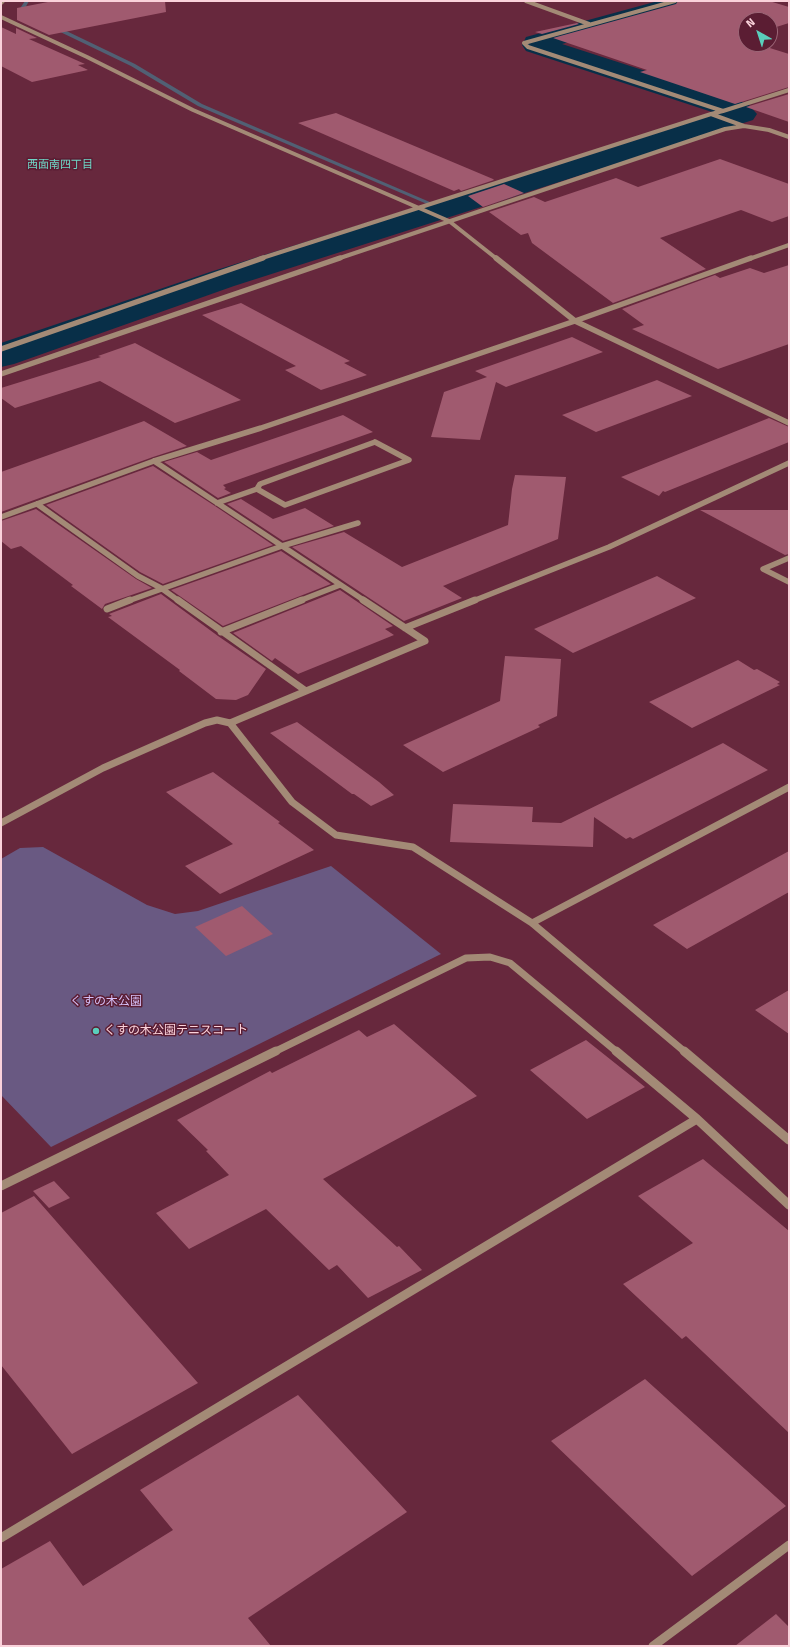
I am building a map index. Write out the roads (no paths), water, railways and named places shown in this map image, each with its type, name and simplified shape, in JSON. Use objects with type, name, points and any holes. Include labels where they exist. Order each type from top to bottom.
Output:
[{"type":"street","points":[[526,1],[589,24]]},
{"type":"street","points":[[675,1],[530,40],[524,44],[528,47],[723,111]]},
{"type":"street","points":[[1,17],[87,57],[193,110],[420,207],[449,221],[575,321],[789,423]]},
{"type":"street","points":[[1,349],[218,273],[420,207],[789,90]]},
{"type":"street","points":[[711,114],[744,126],[769,130],[789,137]]},
{"type":"street","points":[[1,374],[449,221],[725,129],[744,126]]},
{"type":"street","points":[[1,517],[154,461],[261,428],[575,321],[789,245]]},
{"type":"street","points":[[217,503],[257,489],[260,484],[375,442],[409,460],[285,505],[257,489]]},
{"type":"street","points":[[1,823],[102,768],[205,723],[217,720],[230,723],[425,641],[154,461]]},
{"type":"street","points":[[405,628],[609,547],[789,463]]},
{"type":"street","points":[[37,504],[138,576],[161,588],[306,691]]},
{"type":"street","points":[[107,609],[161,588],[282,546],[358,523]]},
{"type":"street","points":[[789,558],[763,569],[789,582]]},
{"type":"street","points":[[221,632],[340,585]]},
{"type":"street","points":[[230,723],[292,802],[336,835],[413,848],[532,923],[789,1140]]},
{"type":"street","points":[[532,923],[789,787]]},
{"type":"street","points":[[1,1186],[466,958],[490,957],[510,963],[697,1119],[789,1205]]},
{"type":"street","points":[[1,1538],[697,1119]]},
{"type":"street","points":[[653,1646],[789,1545]]},
{"type":"waterway","points":[[27,1],[21,10],[28,14]]},
{"type":"waterway","points":[[1,356],[222,279],[742,114],[737,110],[536,45],[536,43],[688,1]]},
{"type":"waterway","points":[[54,27],[133,65],[200,105],[443,209]]},
{"type":"place","name":"くすの木公園テニスコート","points":[[96,1031]]},
{"type":"district","name":"西面南四丁目","points":[[60,165]]},
{"type":"park label","name":"くすの木公園","points":[[106,1002]]}]
